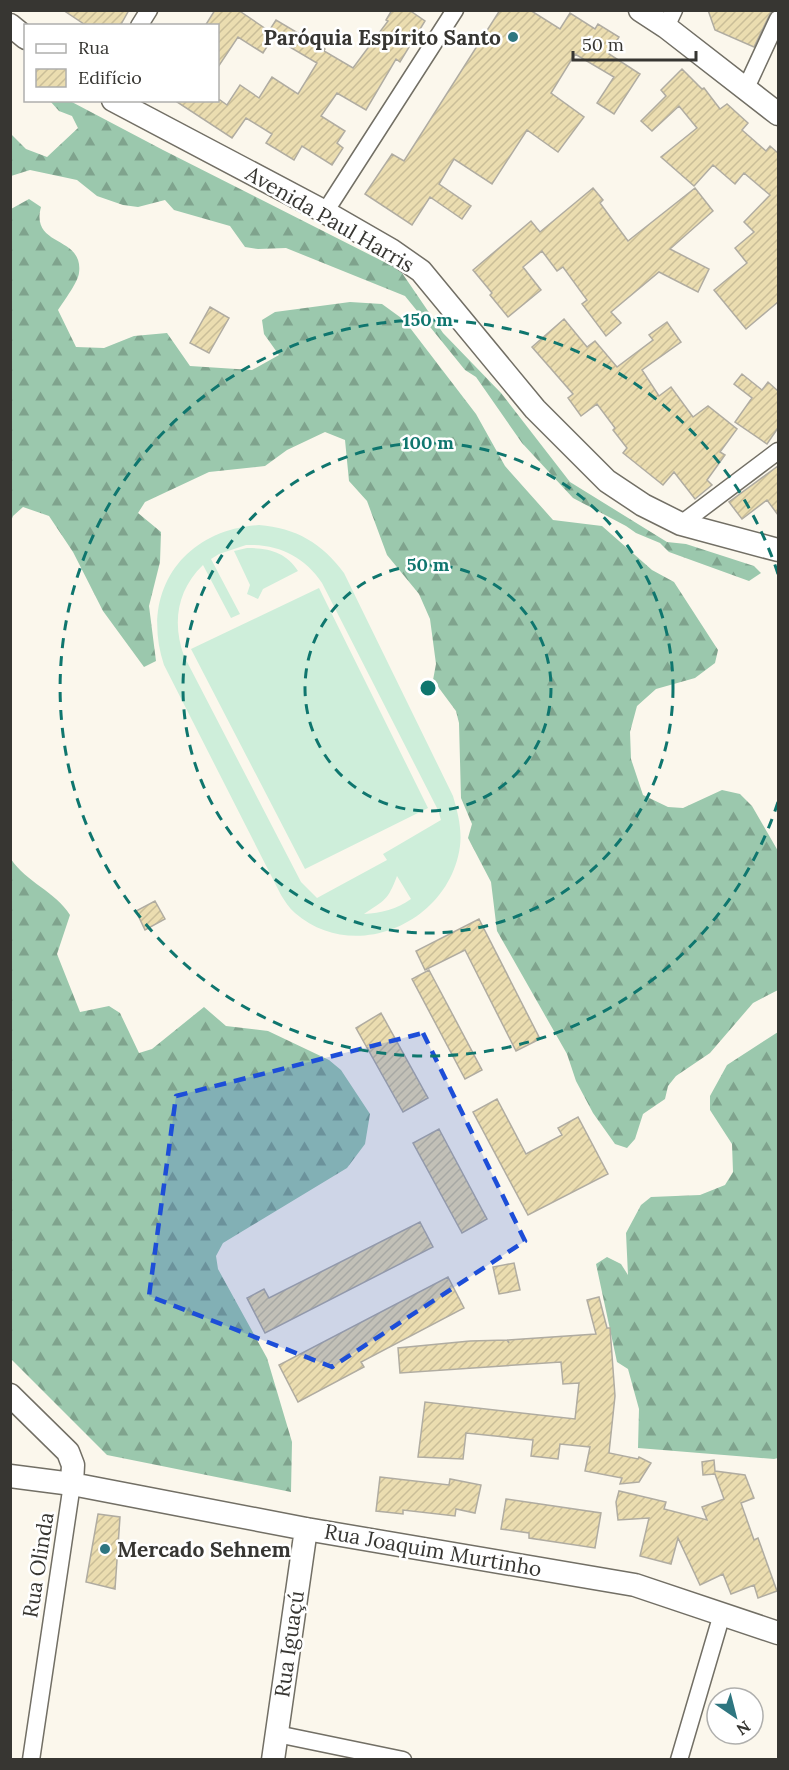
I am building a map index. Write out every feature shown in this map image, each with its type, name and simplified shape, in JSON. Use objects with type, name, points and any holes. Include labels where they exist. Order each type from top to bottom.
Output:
[{"type":"main road","points":[[640,10],[670,19],[778,114]]},
{"type":"main road","points":[[10,25],[24,36]]},
{"type":"main road","name":"Avenida Paul Harris","points":[[117,102],[325,212],[391,250],[421,271],[535,408],[607,481],[643,505],[681,524],[778,550]]},
{"type":"main road","points":[[10,1395],[68,1452],[73,1465],[72,1484]]},
{"type":"main road","name":"Rua Joaquim Murtinho","points":[[10,1476],[72,1484],[306,1528],[635,1585],[778,1633]]},
{"type":"main road","name":"Rua Iguaçú","points":[[273,1760],[306,1528]]},
{"type":"street","points":[[140,24],[149,10]]},
{"type":"street","points":[[325,212],[455,10]]},
{"type":"street","points":[[746,88],[778,19]]},
{"type":"street","points":[[681,524],[778,452]]},
{"type":"street","name":"Rua Olinda","points":[[31,1760],[72,1484]]},
{"type":"street","points":[[678,1760],[722,1614]]},
{"type":"street","points":[[277,1734],[403,1760]]},
{"type":"highlighted area","points":[[423,1033],[525,1241],[332,1367],[149,1296],[176,1096]]},
{"type":"green space","points":[[51,102],[72,102],[400,270],[443,333],[501,393],[570,482],[667,542],[686,544],[754,566],[761,573],[749,581],[669,552],[660,543],[636,533],[573,498],[522,443],[476,377],[465,370],[405,296],[286,248],[245,247],[230,226],[174,210],[165,200],[138,207],[123,205],[97,196],[77,180],[30,170],[11,176],[11,134],[26,149],[47,157],[78,128],[72,116],[59,111]]},
{"type":"green space","points":[[29,199],[41,207],[40,220],[43,229],[74,252],[78,261],[78,277],[58,310],[76,347],[104,348],[134,336],[167,333],[190,366],[252,370],[279,355],[264,334],[262,320],[275,312],[350,302],[382,304],[404,320],[476,414],[505,466],[553,520],[602,526],[652,570],[674,582],[718,650],[715,663],[695,678],[656,689],[637,706],[630,732],[631,759],[643,795],[668,807],[683,808],[722,790],[740,794],[752,806],[778,851],[778,990],[753,1003],[710,1053],[676,1076],[668,1086],[665,1099],[643,1114],[635,1139],[627,1148],[615,1144],[593,1113],[576,1081],[567,1054],[497,931],[491,882],[468,838],[472,824],[461,798],[459,723],[456,711],[433,680],[436,664],[430,619],[419,594],[387,555],[367,501],[349,481],[345,440],[325,432],[287,450],[265,466],[209,472],[145,502],[138,513],[161,532],[160,562],[149,606],[156,661],[144,667],[103,611],[73,552],[49,516],[23,507],[11,521],[11,209]]},
{"type":"green space","points":[[259,525],[285,530],[317,545],[336,562],[344,573],[453,796],[459,821],[460,846],[452,873],[438,896],[419,914],[396,928],[371,935],[345,935],[319,928],[291,909],[281,895],[164,665],[158,639],[158,613],[163,590],[174,570],[189,553],[208,539],[232,529]],"holes":[[[246,545],[269,547],[289,553],[307,566],[322,583],[438,810],[441,820],[383,854],[387,860],[317,898],[301,882],[184,656],[180,644],[178,619],[182,596],[187,585],[203,565],[231,618],[240,614],[211,559]],[[397,876],[411,899],[389,910],[364,914],[385,899]]]},
{"type":"green space","points":[[247,548],[276,552],[288,559],[298,571],[263,589],[258,599],[247,594],[250,585],[234,551]]},
{"type":"green space","points":[[319,588],[428,808],[305,869],[191,649]]},
{"type":"green space","points":[[11,859],[17,867],[57,900],[70,915],[57,954],[80,1012],[109,1006],[120,1013],[139,1053],[152,1049],[204,1007],[226,1026],[268,1031],[329,1060],[341,1070],[370,1114],[365,1144],[347,1168],[223,1243],[216,1256],[218,1269],[267,1358],[292,1442],[291,1492],[107,1455],[11,1359]]},
{"type":"green space","points":[[778,1032],[778,1458],[638,1448],[639,1409],[628,1369],[617,1362],[596,1264],[607,1257],[621,1264],[628,1275],[626,1233],[641,1205],[651,1197],[700,1195],[725,1185],[733,1172],[732,1144],[710,1110],[710,1096],[727,1065]]},
{"type":"building","points":[[63,10],[129,10],[121,24],[84,24]]},
{"type":"building","points":[[215,10],[238,10],[269,31],[276,20],[353,68],[388,21],[386,20],[392,10],[409,10],[425,21],[400,62],[396,59],[366,110],[337,93],[321,116],[345,131],[337,143],[343,148],[332,165],[302,146],[294,160],[266,143],[272,134],[246,118],[232,138],[177,102],[219,102],[220,100],[227,105],[240,85],[259,98],[272,77],[298,94],[317,63],[273,37],[263,53],[238,37],[219,66],[219,24],[206,24]]},
{"type":"building","points":[[500,10],[530,10],[560,29],[570,13],[595,29],[598,24],[619,37],[609,54],[640,74],[614,114],[597,103],[614,77],[575,54],[551,93],[584,117],[558,152],[527,130],[492,184],[454,159],[439,184],[471,206],[462,219],[430,197],[412,225],[365,194],[392,154],[404,161]]},
{"type":"building","points":[[708,10],[772,10],[754,47],[715,30]]},
{"type":"building","points":[[682,69],[702,89],[704,88],[720,109],[727,104],[748,123],[742,130],[766,151],[770,146],[778,153],[778,302],[746,329],[714,290],[747,263],[735,248],[754,232],[744,222],[770,195],[744,173],[735,184],[713,165],[694,186],[661,157],[697,128],[679,106],[652,131],[641,121],[666,96],[661,90]]},
{"type":"building","points":[[593,188],[603,200],[600,203],[628,241],[695,188],[713,211],[670,249],[709,269],[698,292],[659,272],[611,312],[621,323],[606,336],[582,304],[587,300],[563,267],[557,271],[542,251],[523,267],[541,290],[508,317],[473,270],[531,221],[540,232]]},
{"type":"building","points":[[210,307],[229,318],[209,353],[190,343]]},
{"type":"building","points":[[564,319],[587,347],[595,341],[617,367],[653,340],[649,335],[667,322],[681,342],[642,370],[659,396],[671,387],[693,417],[708,406],[737,429],[720,452],[725,455],[707,480],[712,485],[695,499],[674,472],[663,485],[623,453],[627,448],[597,404],[581,416],[568,398],[573,394],[532,347]]},
{"type":"building","points":[[742,374],[762,390],[768,382],[778,391],[778,428],[767,444],[735,422],[752,398],[734,384]]},
{"type":"building","points":[[778,466],[778,515],[767,500],[742,519],[729,502]]},
{"type":"building","points":[[155,901],[165,919],[145,930],[136,911]]},
{"type":"building","points":[[479,919],[540,1039],[516,1051],[465,950],[425,970],[416,951]]},
{"type":"building","points":[[429,970],[482,1070],[465,1079],[412,979]]},
{"type":"building","points":[[381,1013],[428,1098],[403,1112],[356,1028]]},
{"type":"building","points":[[497,1099],[526,1154],[562,1135],[558,1128],[578,1117],[608,1174],[528,1215],[473,1112]]},
{"type":"building","points":[[439,1129],[487,1219],[462,1233],[413,1143]]},
{"type":"building","points":[[420,1222],[433,1247],[265,1333],[247,1298],[264,1289],[269,1298]]},
{"type":"building","points":[[514,1263],[520,1290],[499,1294],[493,1267]]},
{"type":"building","points":[[448,1277],[464,1308],[361,1362],[364,1367],[298,1402],[279,1365]]},
{"type":"building","points":[[599,1297],[607,1328],[610,1328],[615,1396],[609,1453],[638,1459],[639,1457],[651,1463],[639,1482],[620,1484],[622,1478],[585,1471],[590,1447],[560,1444],[558,1459],[531,1456],[533,1440],[466,1433],[463,1459],[418,1457],[425,1402],[575,1419],[579,1383],[563,1384],[561,1362],[400,1373],[398,1348],[470,1341],[507,1340],[509,1343],[508,1340],[596,1334],[587,1300]]},
{"type":"building","points":[[714,1460],[715,1471],[745,1475],[754,1498],[741,1503],[754,1540],[758,1538],[777,1591],[758,1598],[754,1585],[731,1594],[723,1574],[700,1585],[678,1538],[671,1564],[640,1556],[649,1518],[618,1520],[616,1502],[619,1491],[666,1502],[664,1509],[707,1520],[702,1507],[724,1499],[715,1474],[703,1475],[702,1462]]},
{"type":"building","points":[[380,1477],[449,1485],[450,1479],[481,1485],[475,1513],[456,1509],[455,1516],[403,1510],[403,1514],[376,1511]]},
{"type":"building","points":[[506,1499],[601,1513],[595,1548],[529,1538],[529,1533],[501,1529]]},
{"type":"building","name":"Mercado Sehnem","points":[[98,1514],[120,1517],[115,1589],[86,1582]]},
{"type":"place","name":"Paróquia Espírito Santo","points":[[513,37]]},
{"type":"place","name":"Mercado Sehnem","points":[[105,1549]]}]
